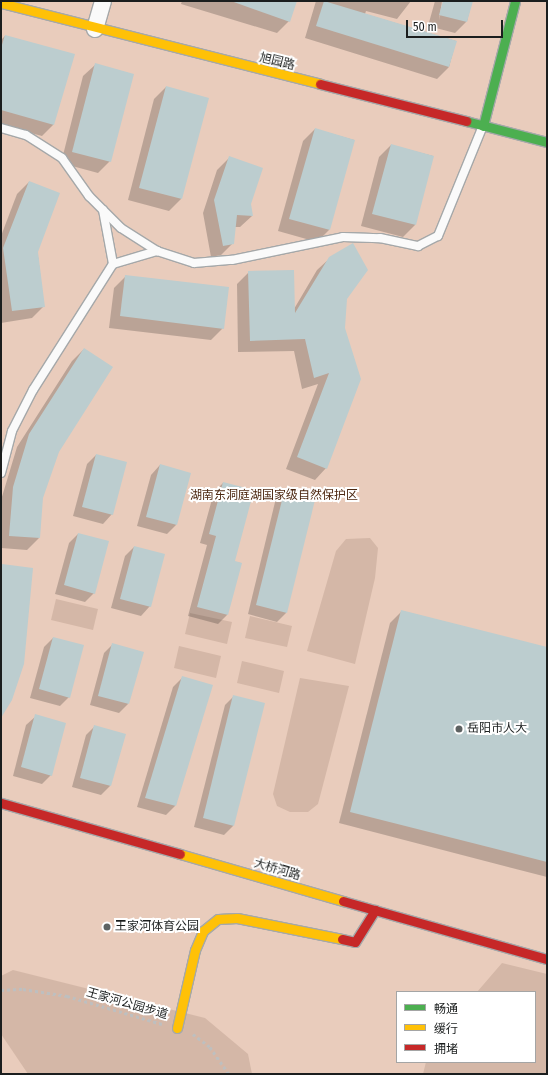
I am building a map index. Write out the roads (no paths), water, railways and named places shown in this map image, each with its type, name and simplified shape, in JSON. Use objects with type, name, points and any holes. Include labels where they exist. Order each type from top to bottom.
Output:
[{"type":"street","points":[[96,29],[102,1]]},
{"type":"street","points":[[484,126],[515,1]]},
{"type":"street","name":"旭园路","points":[[1,3],[96,29],[547,142]]},
{"type":"street","name":"大桥河路","points":[[1,803],[547,959]]},
{"type":"street","points":[[177,1028],[195,950],[203,931],[218,919],[237,918],[356,942],[375,910]]},
{"type":"lane","points":[[1,128],[26,135],[62,158],[103,210],[121,228],[157,251],[194,263],[232,260],[343,237],[380,238],[418,246],[438,236],[484,126]]},
{"type":"lane","points":[[103,210],[113,264]]},
{"type":"lane","points":[[1,474],[12,431],[33,390],[113,264],[157,251]]},
{"type":"place","name":"岳阳市人大","points":[[459,729]]},
{"type":"place","name":"王家河体育公园","points":[[107,927]]},
{"type":"park label","name":"湖南东洞庭湖国家级自然保护区","points":[[274,496]]}]
